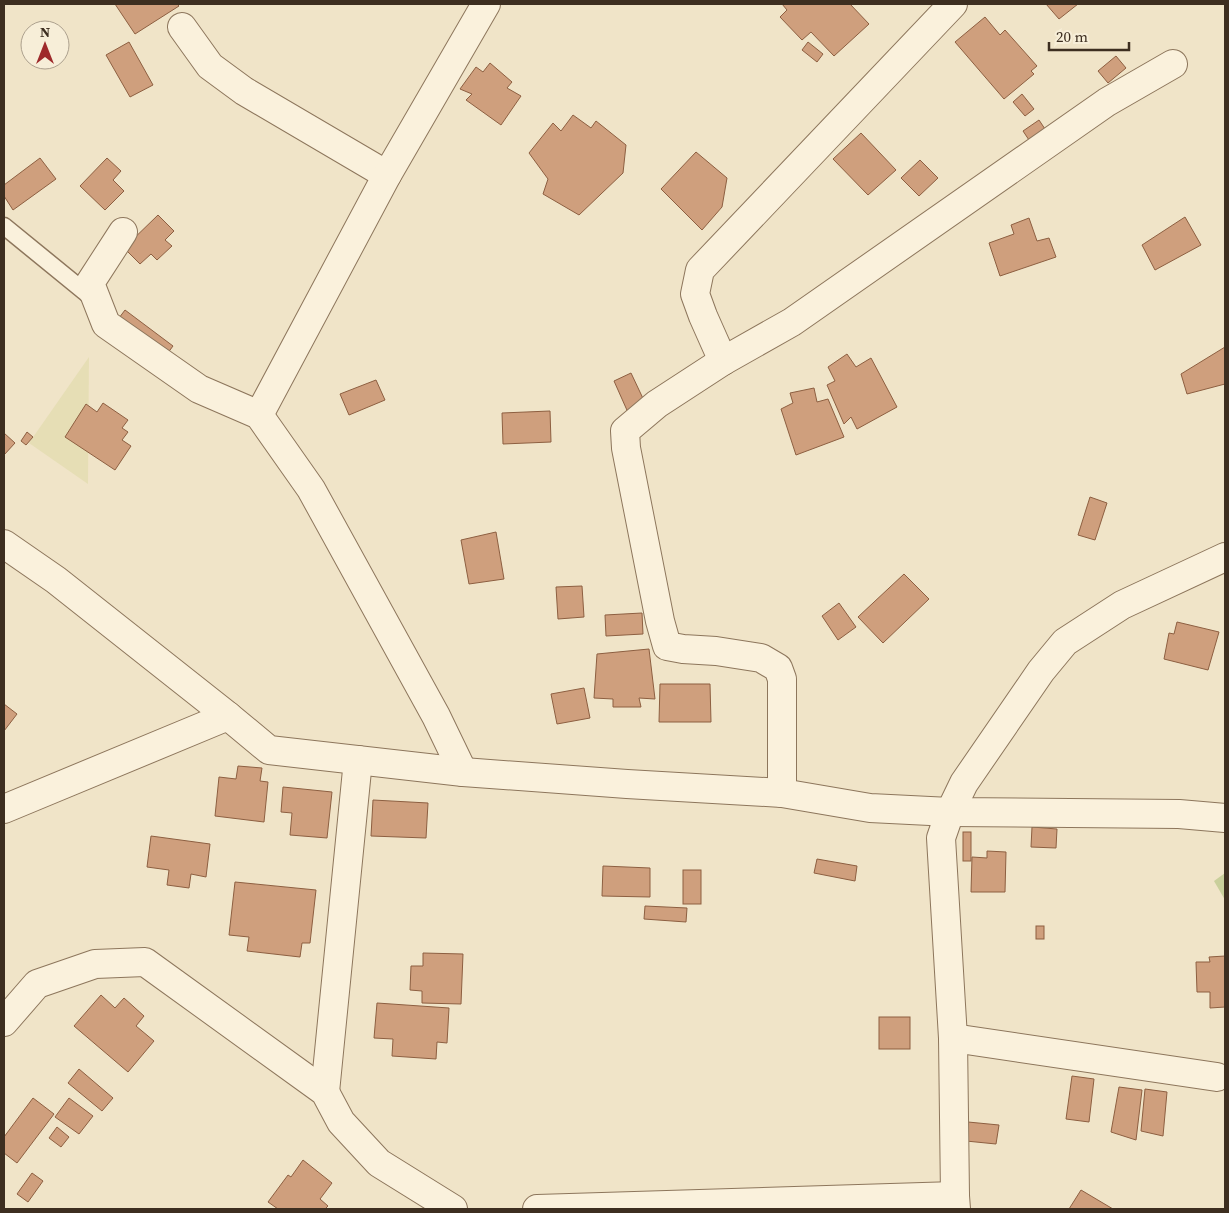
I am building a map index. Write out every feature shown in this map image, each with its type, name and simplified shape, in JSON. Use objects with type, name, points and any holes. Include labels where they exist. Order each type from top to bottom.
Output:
[{"type":"street","points":[[260,415],[387,175],[486,4]]},
{"type":"street","points":[[723,361],[695,294],[700,270],[953,4]]},
{"type":"street","points":[[182,27],[210,66],[238,86],[387,175]]},
{"type":"street","points":[[782,793],[782,680],[778,668],[761,658],[667,646],[660,622],[626,448],[625,432],[657,404],[723,361],[792,322],[1106,102],[1173,64]]},
{"type":"street","points":[[123,232],[90,283],[106,324],[199,388],[260,415],[311,490],[436,716],[463,772]]},
{"type":"street","points":[[4,544],[56,580],[269,750],[463,772],[782,793],[870,808],[950,812],[1179,814],[1225,818]]},
{"type":"street","points":[[537,1209],[956,1203],[953,1038],[941,838],[950,812],[964,783],[1041,671],[1065,642],[1122,605],[1225,557]]},
{"type":"street","points":[[4,809],[228,716]]},
{"type":"street","points":[[325,1092],[358,760]]},
{"type":"street","points":[[4,1022],[37,984],[95,964],[145,962],[325,1092],[341,1122],[379,1163],[453,1209]]},
{"type":"street","points":[[953,1038],[1217,1077]]},
{"type":"lane","points":[[4,226],[91,297]]},
{"type":"shaded area","points":[[89,357],[88,484],[29,443]]},
{"type":"green space","points":[[1225,873],[1225,900],[1214,881]]},
{"type":"building","points":[[115,4],[180,4],[135,34]]},
{"type":"building","points":[[782,4],[850,4],[869,24],[834,56],[811,32],[802,40],[780,17],[787,10]]},
{"type":"building","points":[[1046,4],[1078,4],[1059,19]]},
{"type":"building","points":[[985,17],[1000,35],[1005,30],[1037,66],[1031,71],[1034,74],[1004,99],[955,42]]},
{"type":"building","points":[[129,42],[153,85],[130,97],[106,55]]},
{"type":"building","points":[[808,42],[823,54],[817,62],[802,50]]},
{"type":"building","points":[[1116,56],[1126,68],[1108,83],[1098,71]]},
{"type":"building","points":[[490,63],[512,82],[507,88],[521,96],[501,125],[466,100],[472,94],[460,89],[476,67],[483,72]]},
{"type":"building","points":[[1022,94],[1034,109],[1025,116],[1013,102]]},
{"type":"building","points":[[573,115],[591,128],[596,121],[626,145],[623,173],[579,215],[543,194],[548,179],[529,153],[553,123],[561,131]]},
{"type":"building","points":[[1039,120],[1045,129],[1029,140],[1023,131]]},
{"type":"building","points":[[861,133],[896,170],[868,195],[833,159]]},
{"type":"building","points":[[696,152],[727,178],[722,207],[702,230],[661,189]]},
{"type":"building","points":[[40,158],[56,179],[13,210],[4,196],[4,185]]},
{"type":"building","points":[[107,158],[121,171],[113,180],[124,191],[105,210],[80,186]]},
{"type":"building","points":[[920,160],[938,178],[919,196],[901,178]]},
{"type":"building","points":[[158,215],[174,231],[165,240],[172,246],[157,260],[151,254],[140,264],[124,248]]},
{"type":"building","points":[[1185,217],[1201,245],[1155,270],[1142,245]]},
{"type":"building","points":[[1029,218],[1037,241],[1049,238],[1056,257],[1000,276],[989,243],[1014,234],[1011,225]]},
{"type":"building","points":[[125,310],[173,346],[164,358],[116,322]]},
{"type":"building","points":[[1225,347],[1225,384],[1187,394],[1181,374]]},
{"type":"building","points":[[847,354],[856,367],[871,358],[897,407],[857,429],[851,417],[844,424],[827,385],[835,381],[828,367]]},
{"type":"building","points":[[631,373],[648,409],[630,417],[614,381]]},
{"type":"building","points":[[376,380],[385,400],[349,415],[340,394]]},
{"type":"building","points":[[814,388],[817,402],[828,399],[844,437],[796,455],[781,409],[793,403],[790,393]]},
{"type":"building","points":[[103,403],[128,420],[122,428],[128,432],[122,440],[131,446],[115,470],[65,437],[86,404],[97,412]]},
{"type":"building","points":[[550,411],[551,442],[503,444],[502,413]]},
{"type":"building","points":[[27,432],[33,437],[26,445],[21,441]]},
{"type":"building","points":[[4,433],[15,443],[4,455]]},
{"type":"building","points":[[1090,497],[1107,503],[1095,540],[1078,535]]},
{"type":"building","points":[[496,532],[504,579],[469,584],[461,540]]},
{"type":"building","points":[[904,574],[929,599],[883,643],[858,617]]},
{"type":"building","points":[[582,586],[584,617],[558,619],[556,587]]},
{"type":"building","points":[[839,603],[856,627],[838,640],[822,616]]},
{"type":"building","points":[[642,613],[643,634],[606,636],[605,615]]},
{"type":"building","points":[[1177,622],[1219,632],[1208,670],[1164,659],[1169,633],[1174,634]]},
{"type":"building","points":[[649,649],[655,699],[639,698],[641,707],[613,707],[613,699],[594,698],[597,654]]},
{"type":"building","points":[[660,684],[710,684],[711,722],[659,722]]},
{"type":"building","points":[[584,688],[590,718],[557,724],[551,694]]},
{"type":"building","points":[[4,704],[17,714],[4,731]]},
{"type":"building","points":[[238,766],[262,768],[260,781],[268,782],[264,822],[215,816],[219,777],[236,779]]},
{"type":"building","points":[[283,787],[332,792],[327,838],[290,835],[292,813],[281,812]]},
{"type":"building","points":[[373,800],[428,803],[426,838],[371,836]]},
{"type":"building","points":[[1032,827],[1057,829],[1056,848],[1031,847]]},
{"type":"building","points":[[963,832],[971,832],[971,861],[963,861]]},
{"type":"building","points":[[151,836],[210,844],[206,877],[191,874],[189,888],[167,885],[169,870],[147,867]]},
{"type":"building","points":[[987,851],[1006,852],[1005,892],[971,892],[972,857],[987,858]]},
{"type":"building","points":[[817,859],[857,866],[855,881],[814,873]]},
{"type":"building","points":[[603,866],[650,868],[650,897],[602,896]]},
{"type":"building","points":[[683,870],[701,870],[701,904],[683,904]]},
{"type":"building","points":[[235,882],[316,890],[310,943],[302,943],[300,957],[247,951],[249,937],[229,935]]},
{"type":"building","points":[[645,906],[687,908],[686,922],[644,919]]},
{"type":"building","points":[[1036,926],[1044,926],[1044,939],[1036,939]]},
{"type":"building","points":[[423,953],[463,954],[461,1004],[422,1003],[422,991],[410,990],[411,966],[423,966]]},
{"type":"building","points":[[1225,956],[1225,1007],[1210,1008],[1210,992],[1197,992],[1196,962],[1210,962],[1209,957]]},
{"type":"building","points":[[101,995],[115,1008],[124,998],[144,1016],[136,1026],[154,1041],[128,1072],[74,1026]]},
{"type":"building","points":[[377,1003],[449,1008],[447,1043],[437,1042],[436,1059],[392,1056],[393,1039],[374,1038]]},
{"type":"building","points":[[879,1017],[910,1017],[910,1049],[879,1049]]},
{"type":"building","points":[[79,1069],[113,1098],[102,1111],[68,1083]]},
{"type":"building","points":[[1072,1076],[1094,1079],[1089,1122],[1066,1119]]},
{"type":"building","points":[[1119,1087],[1142,1090],[1136,1140],[1111,1132]]},
{"type":"building","points":[[1145,1089],[1167,1092],[1163,1136],[1141,1131]]},
{"type":"building","points":[[33,1098],[54,1114],[17,1163],[4,1153],[4,1137]]},
{"type":"building","points":[[69,1098],[93,1116],[79,1134],[55,1117]]},
{"type":"building","points":[[968,1122],[999,1125],[996,1144],[966,1141]]},
{"type":"building","points":[[57,1127],[69,1137],[61,1147],[49,1138]]},
{"type":"building","points":[[303,1160],[332,1183],[320,1199],[328,1206],[325,1209],[278,1209],[268,1202],[288,1175],[291,1177]]},
{"type":"building","points":[[32,1173],[43,1181],[28,1202],[17,1194]]},
{"type":"building","points":[[1081,1190],[1113,1209],[1069,1209]]}]
